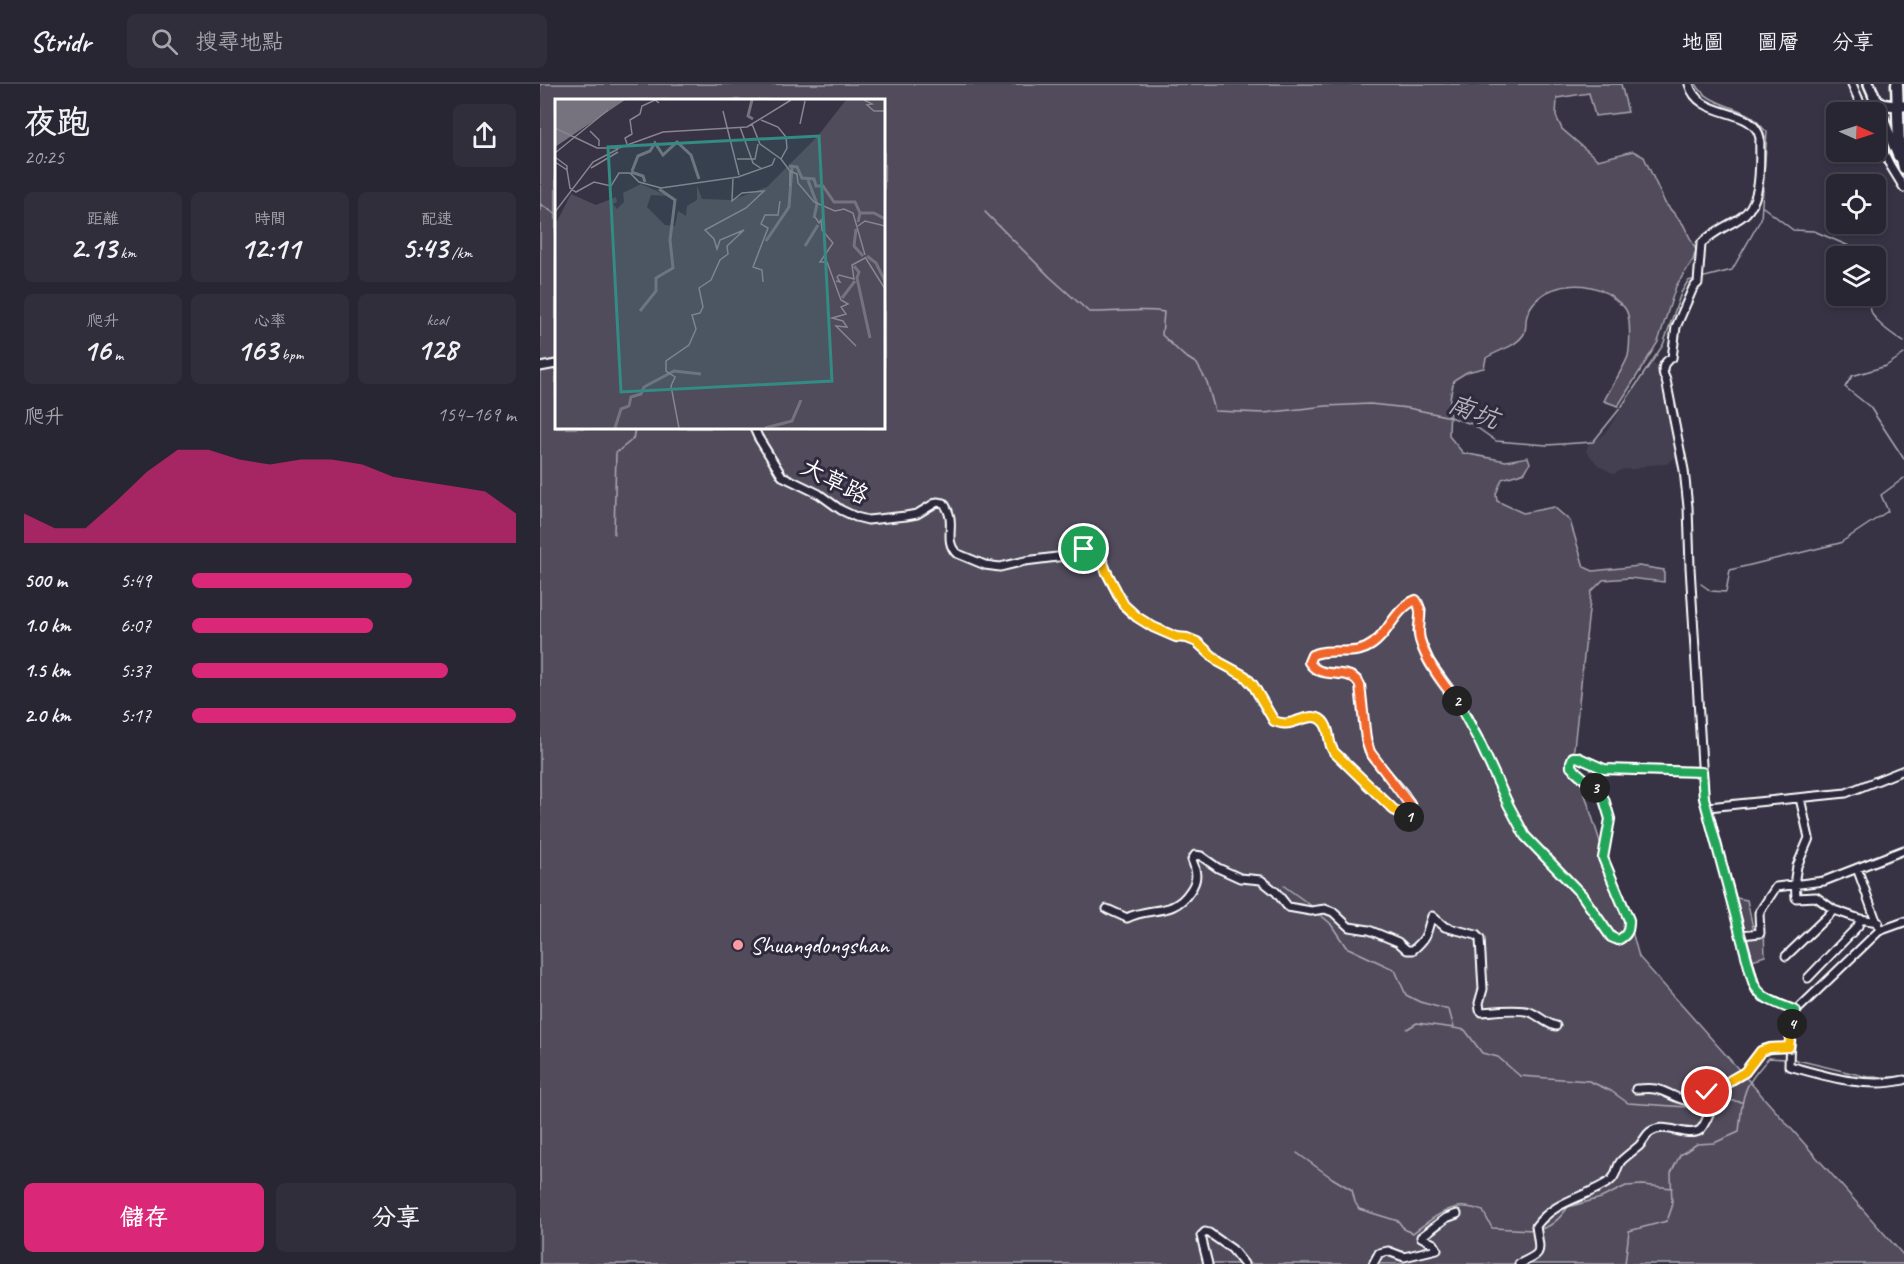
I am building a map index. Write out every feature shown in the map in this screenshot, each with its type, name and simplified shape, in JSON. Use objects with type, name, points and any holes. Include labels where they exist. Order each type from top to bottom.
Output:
[{"type":"main road","points":[[1897,84],[1900,106],[1899,145],[1904,169]]},
{"type":"street","points":[[1689,84],[1698,101],[1716,111],[1752,123],[1758,130],[1760,138],[1755,202],[1746,214],[1711,234],[1701,244],[1698,279],[1676,327],[1672,358],[1666,360],[1663,367],[1684,470],[1688,507],[1689,567],[1704,798],[1756,990],[1763,997],[1796,1011]]},
{"type":"street","points":[[1852,84],[1860,102]]},
{"type":"street","points":[[1869,84],[1904,169]]},
{"type":"street","points":[[1873,94],[1881,104],[1887,107],[1900,106]]},
{"type":"street","points":[[1886,157],[1904,188]]},
{"type":"street","points":[[540,367],[555,364]]},
{"type":"street","name":"大草路","points":[[755,429],[782,476],[819,494],[841,510],[856,517],[868,520],[906,516],[916,514],[937,502],[944,503],[951,520],[949,542],[953,550],[985,566],[1000,567],[1025,561],[1073,555],[1090,546],[1096,547],[1120,599],[1137,617],[1176,637],[1197,642],[1219,662],[1245,676],[1253,685],[1274,721],[1289,723],[1305,717],[1321,719],[1326,726],[1329,746],[1334,752],[1394,810],[1407,817],[1414,815],[1410,805],[1370,752],[1366,740],[1358,679],[1351,675],[1323,673],[1312,669],[1309,662],[1312,655],[1318,652],[1351,652],[1365,649],[1379,640],[1395,617],[1416,600],[1421,610],[1418,632],[1429,661],[1461,705],[1525,836],[1582,895],[1611,937],[1618,940],[1626,936],[1629,930],[1629,920],[1603,858],[1610,819],[1599,791],[1571,767],[1573,757],[1604,769],[1702,772]]},
{"type":"street","points":[[1708,807],[1853,791],[1904,770]]},
{"type":"street","points":[[1800,798],[1809,838],[1797,866],[1796,898],[1816,897],[1834,910],[1860,919],[1878,922]]},
{"type":"street","points":[[1741,935],[1760,933],[1759,913],[1776,887],[1824,881],[1904,850]]},
{"type":"street","points":[[1107,909],[1127,918],[1136,913],[1167,910],[1177,906],[1194,885],[1197,877],[1192,860],[1195,855],[1201,856],[1218,868],[1240,878],[1261,880],[1276,892],[1288,907],[1333,912],[1349,927],[1369,930],[1398,942],[1407,950],[1413,950],[1424,941],[1432,916],[1445,927],[1476,935],[1480,939],[1483,989],[1479,1003],[1480,1010],[1525,1011],[1556,1026]]},
{"type":"street","points":[[1857,868],[1878,922],[1879,932]]},
{"type":"street","points":[[1786,956],[1834,910]]},
{"type":"street","points":[[1809,978],[1858,926],[1860,919]]},
{"type":"street","points":[[1904,922],[1879,932],[1796,1011],[1789,1047],[1789,1066],[1847,1082],[1885,1083],[1904,1080]]},
{"type":"street","points":[[1519,1264],[1536,1257],[1539,1252],[1537,1230],[1548,1212],[1611,1180],[1616,1175],[1620,1163],[1640,1145],[1650,1132],[1659,1128],[1695,1132],[1702,1129],[1716,1095],[1731,1080],[1745,1072],[1761,1051],[1789,1047]]},
{"type":"street","points":[[1636,1089],[1655,1089],[1690,1101],[1696,1100],[1707,1092],[1716,1095]]},
{"type":"street","points":[[1373,1264],[1379,1253],[1388,1251],[1404,1257],[1437,1249],[1434,1244],[1421,1237],[1446,1218],[1457,1214]]},
{"type":"street","points":[[1208,1264],[1201,1236],[1205,1232],[1232,1249],[1244,1264]]},
{"type":"shaded area","points":[[540,84],[1621,84],[1628,112],[1595,116],[1589,93],[1557,98],[1556,116],[1562,129],[1598,160],[1633,151],[1644,157],[1665,203],[1683,224],[1696,250],[1693,260],[1676,286],[1658,342],[1618,406],[1604,401],[1628,356],[1630,340],[1626,310],[1609,294],[1592,287],[1565,286],[1547,292],[1530,307],[1525,332],[1521,338],[1486,358],[1484,368],[1467,372],[1454,380],[1450,398],[1449,436],[1463,453],[1506,461],[1528,457],[1530,463],[1525,472],[1502,479],[1496,494],[1497,501],[1523,513],[1554,507],[1570,521],[1584,567],[1593,571],[1639,566],[1664,570],[1664,582],[1629,578],[1603,580],[1591,592],[1573,757],[1603,851],[1629,920],[1639,957],[1904,1256],[1904,1264],[540,1264]]},
{"type":"shaded area","points":[[1653,362],[1660,368],[1676,457],[1666,464],[1623,469],[1614,474],[1598,465],[1586,451],[1590,440],[1601,437],[1606,432]]},
{"type":"shaded area","points":[[1731,897],[1747,900],[1754,932],[1764,930],[1765,956],[1749,961]]},
{"type":"waterway","name":"南坑","points":[[1696,84],[1713,100],[1752,117],[1767,132],[1761,219],[1732,270],[1701,278]]},
{"type":"waterway","points":[[540,204],[555,213]]},
{"type":"waterway","points":[[1763,207],[1793,230],[1814,231],[1849,246]]},
{"type":"waterway","name":"南坑","points":[[985,212],[1050,277],[1089,312],[1145,310],[1164,312],[1162,335],[1183,355],[1197,364],[1207,382],[1215,411],[1264,413],[1370,404],[1408,408],[1472,424],[1496,441],[1547,445],[1593,442],[1622,406],[1663,345],[1681,293],[1688,281],[1696,279]]},
{"type":"waterway","points":[[1870,306],[1879,323],[1904,342]]},
{"type":"waterway","points":[[1904,354],[1886,366],[1852,376],[1845,387],[1870,407],[1904,459]]},
{"type":"waterway","points":[[614,534],[616,453],[633,439],[635,429]]},
{"type":"waterway","points":[[1701,584],[1711,591],[1726,592],[1730,570],[1840,543],[1888,511],[1881,495],[1904,478]]},
{"type":"waterway","points":[[1284,886],[1313,907]]},
{"type":"waterway","points":[[1318,913],[1330,923],[1346,947],[1395,970],[1406,995],[1420,1002],[1449,1010],[1454,1028],[1465,1030],[1482,1053],[1498,1057],[1520,1076],[1589,1081],[1611,1091],[1628,1103],[1687,1107],[1710,1097],[1714,1098]]},
{"type":"waterway","points":[[1407,1029],[1417,1023],[1454,1028]]},
{"type":"waterway","points":[[1625,1264],[1629,1231],[1667,1221],[1672,1207],[1671,1173],[1680,1155],[1697,1144],[1714,1143],[1739,1132],[1743,1099],[1753,1076],[1769,1058],[1785,1059]]},
{"type":"waterway","points":[[1793,1059],[1868,1077],[1900,1077]]},
{"type":"waterway","points":[[1718,1099],[1742,1102]]},
{"type":"waterway","points":[[1297,1153],[1352,1190],[1359,1209],[1398,1221],[1405,1230],[1413,1233],[1441,1213],[1462,1207],[1483,1211],[1492,1228],[1535,1230]]},
{"type":"waterway","points":[[1540,1229],[1556,1221],[1568,1207],[1601,1198],[1626,1186],[1672,1188]]},
{"type":"place","name":"Shuangdongshan","points":[[738,945]]},
{"type":"route","points":[[1084,549],[1090,546],[1096,547],[1117,594],[1124,605],[1137,617],[1176,637],[1197,642],[1219,662],[1245,676],[1253,685],[1274,721],[1289,723],[1305,717],[1321,719],[1328,731],[1329,746],[1334,752],[1394,810],[1407,817],[1414,815],[1413,810],[1399,788],[1370,752],[1366,740],[1358,679],[1351,675],[1323,673],[1312,669],[1309,662],[1312,655],[1318,652],[1351,652],[1365,649],[1379,640],[1395,617],[1416,600],[1421,610],[1418,632],[1429,661],[1461,705],[1525,836],[1582,895],[1611,937],[1618,940],[1626,936],[1629,930],[1629,920],[1603,858],[1610,819],[1599,791],[1571,767],[1573,757],[1604,769],[1702,772],[1704,798],[1756,990],[1763,997],[1796,1011],[1789,1047],[1761,1051],[1745,1072],[1731,1080],[1718,1092],[1707,1092]]}]
